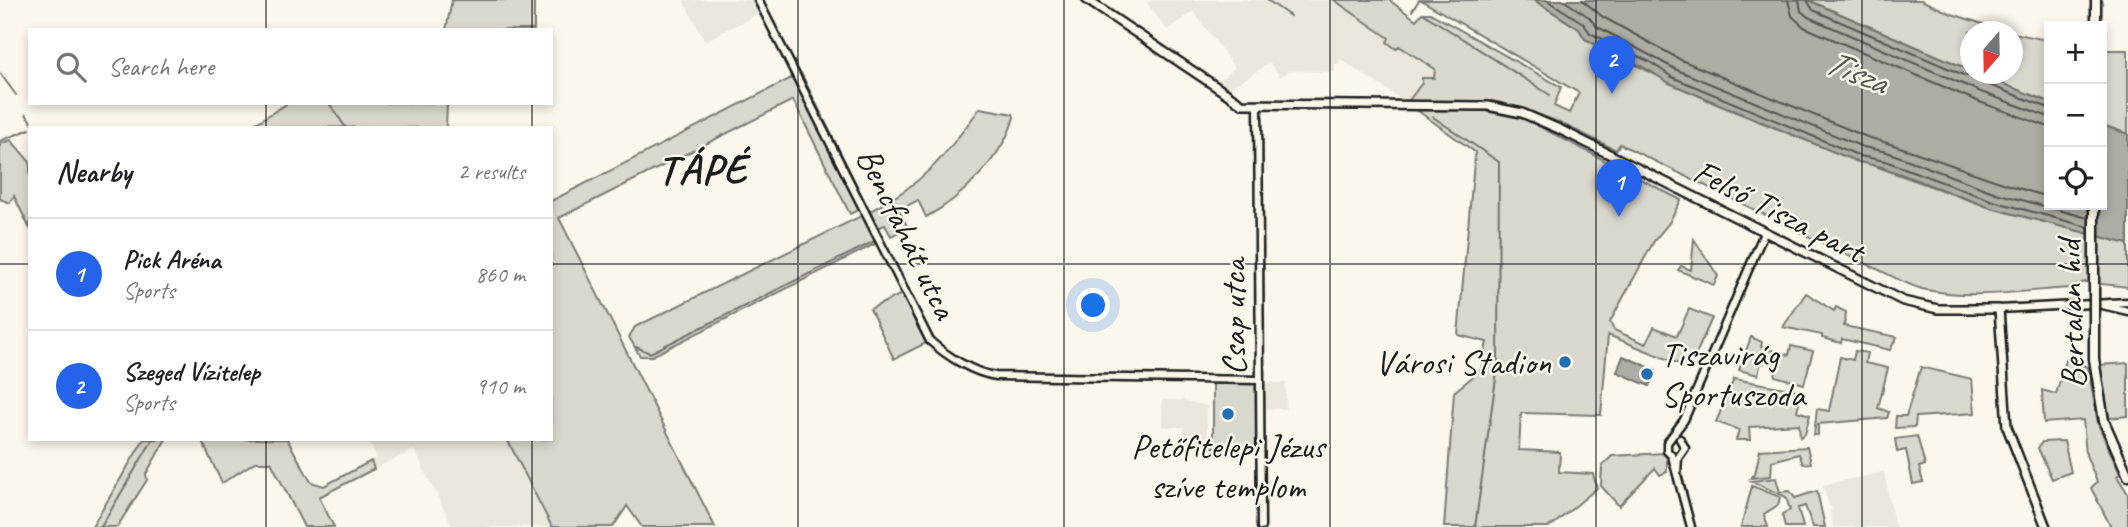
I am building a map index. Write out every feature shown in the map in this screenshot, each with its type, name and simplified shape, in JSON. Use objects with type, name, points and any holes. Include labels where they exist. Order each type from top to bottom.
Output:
[{"type":"main road","name":"Felső Tisza part","points":[[1087,0],[1232,99],[1246,105],[1488,106],[1522,113],[1912,304],[1947,310],[1999,309]]},
{"type":"main road","points":[[2096,0],[2096,21]]},
{"type":"main road","name":"Bertalan híd","points":[[2094,210],[2094,359],[2104,421],[2128,476]]},
{"type":"main road","points":[[1999,309],[2007,426],[2046,527]]},
{"type":"street","name":"Bencfahát utca","points":[[758,0],[930,341],[956,360],[996,376],[1259,380]]},
{"type":"street","name":"Csap utca","points":[[1258,106],[1261,527]]},
{"type":"street","points":[[1691,527],[1677,473],[1676,455],[1666,447],[1677,439],[1764,233]]},
{"type":"street","name":"Felső Tisza part","points":[[1999,309],[2128,302]]},
{"type":"street","points":[[2101,304],[2110,309],[2128,311]]},
{"type":"street","points":[[1676,455],[1685,448],[1677,439]]},
{"type":"shaded area","points":[[452,0],[534,0],[534,28],[446,28]]},
{"type":"shaded area","points":[[683,0],[752,0],[759,13],[705,41]]},
{"type":"shaded area","points":[[1152,0],[1334,0],[1389,39],[1387,42],[1396,49],[1398,46],[1426,61],[1435,69],[1434,78],[1422,83],[1407,103],[1340,59],[1339,64],[1335,64],[1335,72],[1289,71],[1280,77],[1270,63],[1227,90],[1216,83],[1235,68],[1193,11],[1167,30],[1147,3]]},
{"type":"shaded area","points":[[1334,0],[1389,0],[1416,20],[1422,13],[1430,13],[1561,87],[1554,106],[1569,113],[1579,93],[1421,0],[1534,0],[1579,29],[1585,39],[1716,104],[1825,148],[1991,208],[2128,244],[2128,287],[2085,282],[2069,288],[1977,294],[1922,289],[1620,144],[1616,150],[1540,115],[1492,101],[1489,112],[1525,119],[1681,200],[1669,223],[1654,241],[1610,322],[1614,330],[1646,344],[1654,327],[1677,336],[1689,309],[1712,318],[1694,359],[1689,357],[1684,366],[1608,335],[1601,415],[1521,413],[1519,450],[1560,452],[1559,472],[1593,474],[1597,488],[1554,524],[1548,527],[1444,527],[1454,392],[1481,370],[1487,342],[1458,335],[1475,152],[1407,103],[1422,83],[1422,78],[1434,78],[1435,69],[1399,46],[1396,49],[1387,42],[1389,38]]},
{"type":"shaded area","points":[[1808,0],[1921,0],[1974,21],[1960,21],[1960,66]]},
{"type":"shaded area","points":[[2023,35],[2044,39],[2044,100],[2003,84],[2023,84]]},
{"type":"shaded area","points":[[2107,50],[2128,50],[2128,134],[2107,127]]},
{"type":"shaded area","points":[[801,73],[867,206],[850,214],[793,100],[559,218],[715,527],[642,527],[627,506],[613,527],[552,527],[508,441],[553,441],[553,200]]},
{"type":"shaded area","points":[[285,105],[447,105],[446,126],[252,126]]},
{"type":"shaded area","points":[[980,108],[1013,114],[1014,117],[1001,147],[979,175],[967,188],[926,217],[918,200],[899,210],[908,228],[891,236],[885,225],[877,228],[870,211],[905,190],[932,167],[956,141]]},
{"type":"shaded area","points":[[11,140],[28,160],[28,225],[14,196],[10,203],[0,199],[0,144]]},
{"type":"shaded area","points":[[865,214],[879,242],[652,356],[640,356],[629,337],[635,327]]},
{"type":"shaded area","points":[[1694,239],[1718,276],[1714,285],[1678,270],[1681,266],[1691,270]]},
{"type":"shaded area","points":[[906,292],[930,341],[894,359],[870,309]]},
{"type":"shaded area","points":[[1806,293],[1834,311],[1836,307],[1846,312],[1844,326],[1897,337],[1890,350],[1842,339],[1841,343],[1822,338],[1822,335],[1783,327]]},
{"type":"shaded area","points":[[1751,337],[1762,342],[1761,347],[1789,355],[1791,346],[1813,351],[1804,384],[1775,376],[1777,363],[1761,362],[1758,375],[1739,370]]},
{"type":"shaded area","points":[[1855,351],[1867,353],[1865,363],[1888,368],[1878,408],[1889,412],[1887,418],[1818,424],[1818,435],[1814,435],[1817,409],[1829,411],[1840,357],[1853,360]]},
{"type":"shaded area","points":[[2066,360],[2088,367],[2098,424],[2120,474],[2117,476],[2128,494],[2128,527],[2111,527],[2091,488],[2097,482],[2086,455],[2083,420],[2044,423],[2042,390],[2056,394]]},
{"type":"shaded area","points":[[2128,363],[2128,416],[2109,418],[2100,365]]},
{"type":"shaded area","points":[[1921,367],[1972,379],[1975,413],[1916,417],[1915,427],[1895,428],[1896,416],[1906,416]]},
{"type":"shaded area","points":[[1213,379],[1259,380],[1260,448],[1213,447]]},
{"type":"shaded area","points":[[1734,379],[1802,391],[1797,411],[1810,415],[1805,434],[1800,437],[1799,424],[1749,427],[1750,440],[1736,440],[1739,430],[1716,422]]},
{"type":"shaded area","points":[[1264,383],[1286,383],[1286,409],[1264,409]]},
{"type":"shaded area","points":[[1162,400],[1183,400],[1207,406],[1207,443],[1184,443],[1184,427],[1162,427]]},
{"type":"shaded area","points":[[1917,436],[1925,465],[1919,467],[1923,482],[1913,484],[1906,450],[1897,452],[1895,439]]},
{"type":"shaded area","points":[[143,441],[165,441],[146,474],[147,480],[117,527],[92,527]]},
{"type":"shaded area","points":[[202,441],[288,441],[311,482],[324,486],[371,461],[374,469],[319,497],[334,527],[304,527],[271,462],[255,462],[222,483]]},
{"type":"shaded area","points":[[368,441],[508,441],[552,527],[453,527],[414,450],[374,469],[371,461],[377,457]]},
{"type":"shaded area","points":[[2064,441],[2071,472],[2052,479],[2038,448],[2042,442]]},
{"type":"shaded area","points":[[1807,447],[1811,463],[1803,464],[1799,454],[1772,461],[1771,476],[1751,478],[1755,474],[1760,450]]},
{"type":"shaded area","points":[[1667,455],[1667,472],[1660,475],[1655,468],[1619,506],[1601,486],[1602,466],[1612,456]]},
{"type":"shaded area","points":[[1884,472],[1895,527],[1833,527],[1830,511],[1832,508],[1828,504],[1823,485]]},
{"type":"shaded area","points":[[1776,478],[1780,492],[1790,491],[1795,498],[1817,491],[1825,527],[1813,527],[1805,506],[1798,508],[1803,527],[1785,527],[1782,514],[1790,510],[1786,497],[1751,481]]},
{"type":"shaded area","points":[[1752,486],[1780,497],[1778,505],[1764,514],[1768,527],[1741,527]]},
{"type":"water","name":"Tisza","points":[[1534,0],[1808,0],[1960,66],[1960,84],[2003,84],[2044,100],[2044,210],[2107,210],[2107,127],[2128,134],[2128,244],[1991,208],[1882,167],[1858,162],[1669,83],[1647,69],[1585,39],[1579,29]]},
{"type":"water","points":[[1623,356],[1656,370],[1649,386],[1617,372]]},
{"type":"waterway","points":[[1267,0],[1290,16]]},
{"type":"waterway","points":[[1412,11],[1419,0]]},
{"type":"waterway","points":[[1424,14],[1550,95]]},
{"type":"waterway","points":[[0,73],[16,95]]},
{"type":"waterway","points":[[330,105],[345,126]]},
{"type":"waterway","points":[[26,114],[34,126]]},
{"type":"waterway","points":[[1433,117],[1499,162],[1498,364],[1475,527]]},
{"type":"waterway","points":[[0,141],[28,130]]},
{"type":"waterway","points":[[867,223],[875,240]]},
{"type":"waterway","points":[[636,347],[650,353],[875,241]]},
{"type":"waterway","points":[[101,527],[152,441]]},
{"type":"place","name":"Szeged Vízitelep","points":[[1612,94]]},
{"type":"place","name":"Pick Aréna","points":[[1619,217]]},
{"type":"place","name":"Városi Stadion","points":[[1565,362]]},
{"type":"place","name":"Tiszavirág Sportuszoda","points":[[1647,374]]},
{"type":"place","name":"Petőfitelepi Jézus szíve templom","points":[[1228,414]]},
{"type":"district","name":"TÁPÉ","points":[[703,169]]}]
